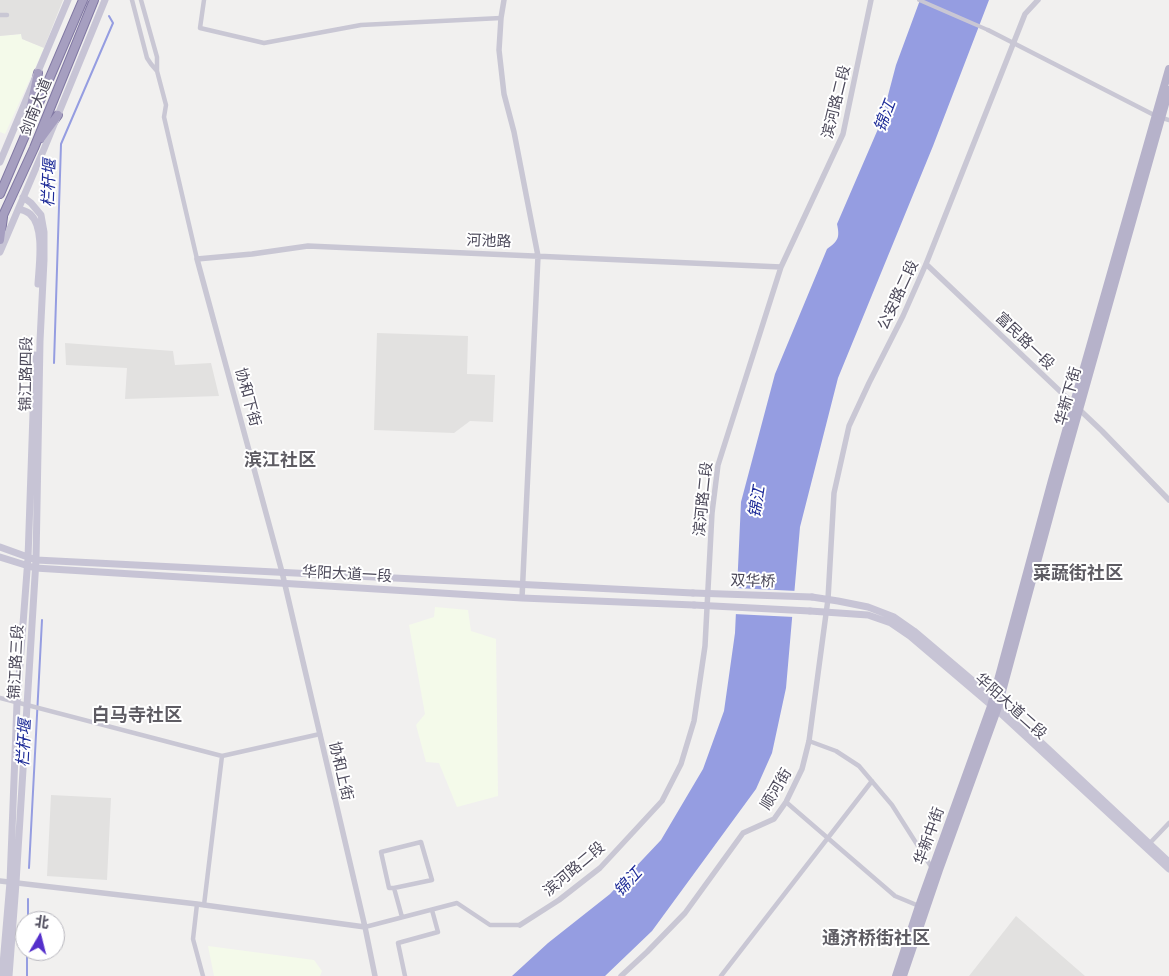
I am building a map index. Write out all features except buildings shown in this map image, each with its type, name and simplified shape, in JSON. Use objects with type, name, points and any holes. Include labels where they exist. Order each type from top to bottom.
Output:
[{"type":"highway","name":"剑南大道","points":[[0,194],[83,0]]},
{"type":"highway","name":"剑南大道","points":[[0,240],[2,218],[34,148],[94,0]]},
{"type":"highway","points":[[26,134],[38,73]]},
{"type":"highway","points":[[34,148],[58,115]]},
{"type":"main road","points":[[0,162],[68,0]]},
{"type":"main road","points":[[0,252],[105,0]]},
{"type":"main road","points":[[1162,118],[1169,68]]},
{"type":"main road","points":[[995,704],[1076,407],[1169,90]]},
{"type":"main road","name":"锦江路四段","points":[[24,197],[41,215],[44,232],[32,559]]},
{"type":"main road","name":"锦江路四段","points":[[19,208],[29,213],[37,223],[40,235],[32,559]]},
{"type":"main road","name":"华阳大道一段","points":[[0,547],[32,559],[693,593]]},
{"type":"main road","name":"华阳大道一段","points":[[0,557],[32,567],[285,584],[522,598],[810,611]]},
{"type":"main road","name":"锦江路三段","points":[[2,976],[34,707],[32,559]]},
{"type":"main road","name":"锦江路三段","points":[[9,976],[17,703],[32,567]]},
{"type":"main road","name":"双华桥","points":[[693,593],[812,597]]},
{"type":"main road","name":"华阳大道二段","points":[[812,597],[868,607],[894,616],[914,631],[1169,862]]},
{"type":"main road","name":"华阳大道二段","points":[[810,611],[868,615],[891,622],[995,704],[1169,869]]},
{"type":"main road","name":"华新中街","points":[[896,976],[932,868],[995,704]]},
{"type":"main road","name":"华新中街","points":[[903,976],[995,704]]},
{"type":"street","points":[[132,0],[148,58],[157,71]]},
{"type":"street","points":[[142,0],[157,57],[157,71],[166,105],[164,117],[197,259]]},
{"type":"street","points":[[204,0],[200,28],[264,43],[361,25],[501,18]]},
{"type":"street","points":[[504,0],[499,50],[504,94],[514,132],[538,256],[522,598]]},
{"type":"street","name":"滨河路二段","points":[[520,925],[559,900],[600,868],[662,801],[681,764],[694,721],[706,646],[712,513],[718,465],[781,267],[843,134],[871,0]]},
{"type":"street","points":[[918,0],[988,30],[1162,118]]},
{"type":"street","name":"公安路二段","points":[[826,612],[834,493],[850,426],[926,264],[1024,14],[1038,0]]},
{"type":"street","points":[[0,15],[7,15]]},
{"type":"street","name":"河池路","points":[[197,259],[308,246],[781,267]]},
{"type":"street","name":"协和下街","points":[[197,259],[282,572]]},
{"type":"street","name":"富民路一段","points":[[926,264],[1102,431],[1169,500]]},
{"type":"street","name":"协和上街","points":[[282,572],[375,976]]},
{"type":"street","name":"顺河街","points":[[621,976],[685,913],[743,833],[774,819],[786,802],[802,769],[809,741],[826,612]]},
{"type":"street","points":[[0,698],[222,756],[320,734]]},
{"type":"street","points":[[809,741],[836,751],[859,766],[892,805],[932,868]]},
{"type":"street","points":[[203,976],[193,939],[201,905],[222,756]]},
{"type":"street","points":[[722,976],[872,781]]},
{"type":"street","points":[[786,802],[895,896],[919,906]]},
{"type":"street","points":[[1149,844],[1169,823]]},
{"type":"street","points":[[421,842],[432,880],[394,888],[389,888],[381,852],[421,842]]},
{"type":"street","points":[[0,881],[365,927],[457,903],[490,925],[520,925]]},
{"type":"street","points":[[394,888],[402,917]]},
{"type":"street","points":[[405,976],[398,943],[438,932],[432,910]]},
{"type":"shaded area","points":[[0,0],[63,0],[44,48],[22,39],[21,34],[0,36]]},
{"type":"shaded area","points":[[21,34],[22,39],[44,48],[5,134],[0,132],[0,36]]},
{"type":"shaded area","points":[[377,333],[468,336],[467,374],[495,375],[493,422],[470,421],[454,433],[374,430]]},
{"type":"shaded area","points":[[65,343],[173,351],[175,365],[211,363],[219,396],[125,399],[127,368],[66,365]]},
{"type":"shaded area","points":[[435,607],[468,610],[471,631],[496,639],[498,796],[457,807],[439,763],[426,762],[416,725],[425,714],[409,625],[434,617]]},
{"type":"shaded area","points":[[51,795],[111,798],[107,880],[47,876]]},
{"type":"shaded area","points":[[1016,916],[1085,976],[969,976]]},
{"type":"shaded area","points":[[208,946],[314,960],[322,971],[320,976],[214,976]]},
{"type":"water","name":"锦江","points":[[920,0],[989,0],[933,146],[838,378],[800,527],[786,688],[772,753],[756,789],[652,931],[605,976],[512,976],[548,943],[610,894],[661,840],[703,769],[724,711],[735,633],[741,502],[775,374],[827,249],[837,239],[837,224],[881,122],[896,65]]},
{"type":"pier","points":[[735,588],[797,591],[794,617],[734,614]]},
{"type":"waterway","name":"栏杆堰","points":[[54,363],[61,144],[113,23],[109,16]]},
{"type":"waterway","name":"栏杆堰","points":[[29,868],[42,620]]},
{"type":"waterway","name":"栏杆堰","points":[[28,899],[28,911]]},
{"type":"waterway","name":"栏杆堰","points":[[27,961],[27,976]]},
{"type":"district","name":"滨江社区","points":[[280,460]]},
{"type":"district","name":"菜蔬街社区","points":[[1078,573]]},
{"type":"district","name":"白马寺社区","points":[[137,715]]},
{"type":"district","name":"通济桥街社区","points":[[876,938]]}]
